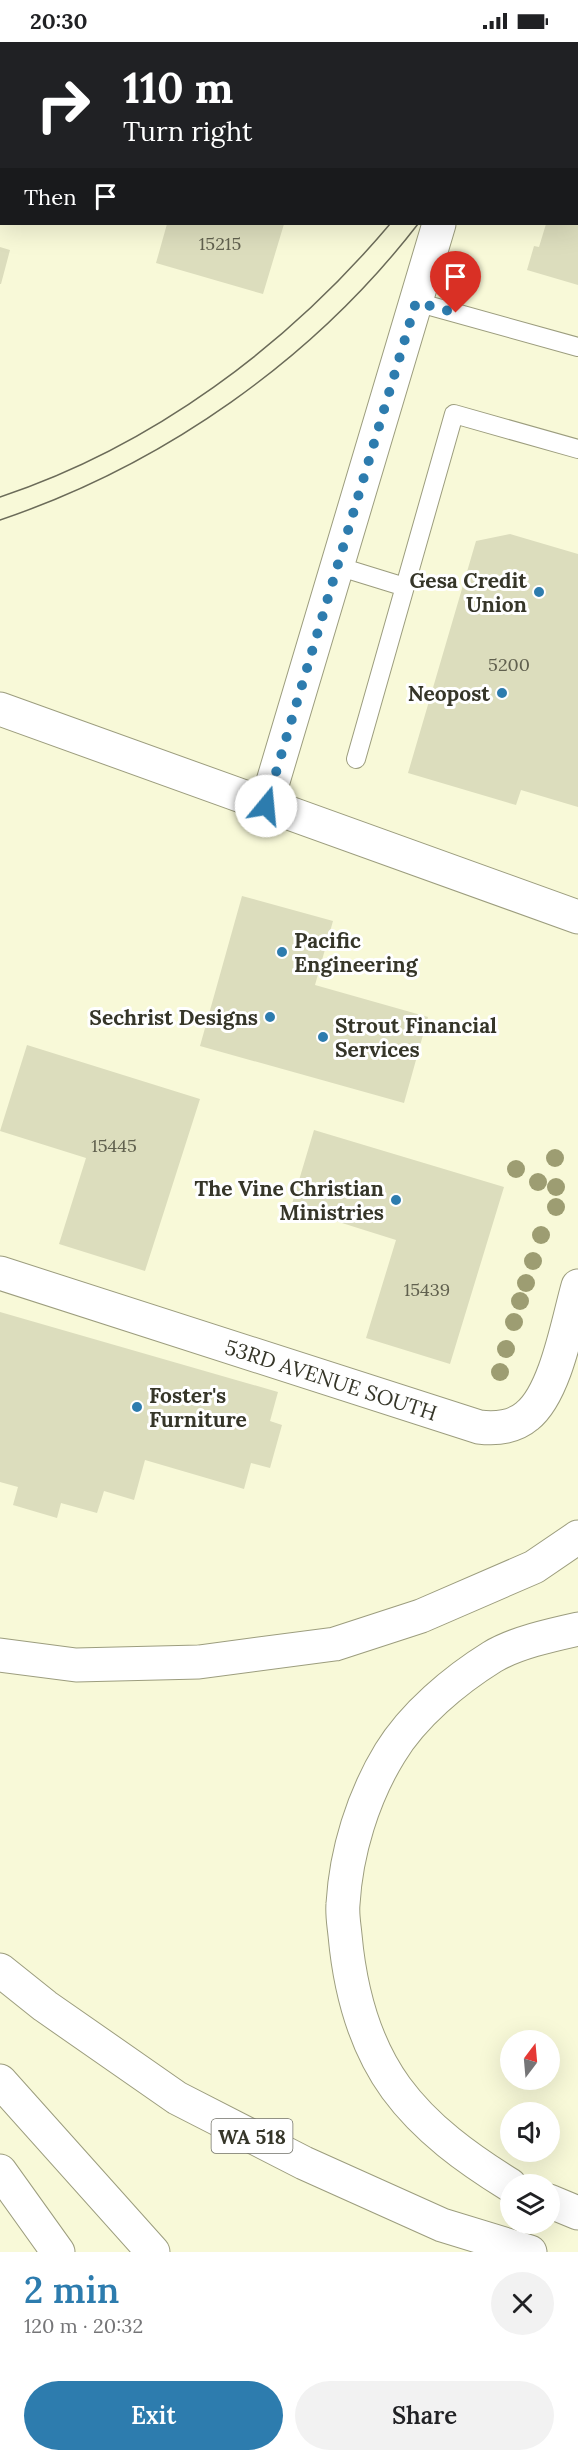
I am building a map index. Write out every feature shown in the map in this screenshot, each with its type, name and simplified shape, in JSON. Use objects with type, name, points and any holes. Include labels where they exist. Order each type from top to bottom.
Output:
[{"type":"main road","points":[[266,806],[439,225]]},
{"type":"main road","points":[[0,709],[578,917]]},
{"type":"main road","name":"53RD AVENUE SOUTH","points":[[0,1273],[479,1427],[492,1429],[503,1428],[528,1416],[544,1393],[557,1362],[578,1286]]},
{"type":"main road","points":[[0,1655],[76,1665],[199,1662],[335,1644],[421,1616],[534,1567],[578,1536]]},
{"type":"main road","points":[[500,2179],[470,2161],[432,2128],[396,2088],[366,2034],[349,1973],[343,1905],[351,1850],[368,1796],[390,1752],[411,1726],[448,1688],[494,1656],[550,1635],[578,1629]]},
{"type":"main road","name":"WA 518","points":[[0,1970],[45,2006],[177,2098],[304,2163],[442,2225],[530,2252]]},
{"type":"main road","points":[[0,2081],[153,2252]]},
{"type":"main road","points":[[0,2171],[58,2252]]},
{"type":"main road","points":[[560,2206],[578,2213]]},
{"type":"lane","points":[[416,302],[578,347]]},
{"type":"lane","points":[[356,759],[454,414],[578,449]]},
{"type":"lane","points":[[337,567],[405,587]]},
{"type":"building","points":[[167,225],[284,225],[263,294],[156,263]]},
{"type":"building","points":[[546,225],[578,225],[578,285],[527,270],[534,246],[539,247]]},
{"type":"building","points":[[0,247],[10,250],[1,284],[0,284]]},
{"type":"building","points":[[510,534],[578,554],[578,807],[521,790],[516,805],[408,773],[476,541]]},
{"type":"building","points":[[242,896],[333,921],[315,985],[428,1017],[404,1103],[200,1046]]},
{"type":"building","points":[[27,1045],[200,1099],[145,1271],[59,1244],[86,1158],[0,1131]]},
{"type":"building","points":[[314,1130],[504,1187],[450,1364],[366,1338],[396,1240],[291,1207]]},
{"type":"building","name":"Foster's Furniture","points":[[0,1312],[278,1392],[270,1421],[282,1425],[270,1468],[251,1463],[244,1489],[145,1460],[134,1500],[104,1491],[97,1513],[61,1503],[57,1518],[13,1505],[18,1487],[0,1482]]},
{"type":"tram line","points":[[0,497],[56,476],[111,450],[214,387],[262,351],[307,311],[350,269],[389,225]]},
{"type":"tram line","points":[[0,520],[60,497],[119,470],[176,438],[231,402],[283,363],[331,320],[377,274],[417,225]]},
{"type":"place","name":"Gesa Credit Union","points":[[539,592]]},
{"type":"place","name":"Neopost","points":[[502,693]]},
{"type":"place","name":"Pacific Engineering","points":[[282,952]]},
{"type":"place","name":"Sechrist Designs","points":[[270,1017]]},
{"type":"place","name":"Strout Financial Services","points":[[323,1037]]},
{"type":"place","name":"The Vine Christian Ministries","points":[[396,1200]]},
{"type":"place","name":"Foster's Furniture","points":[[137,1407]]},
{"type":"route","points":[[266,806],[416,302],[456,313]]}]
